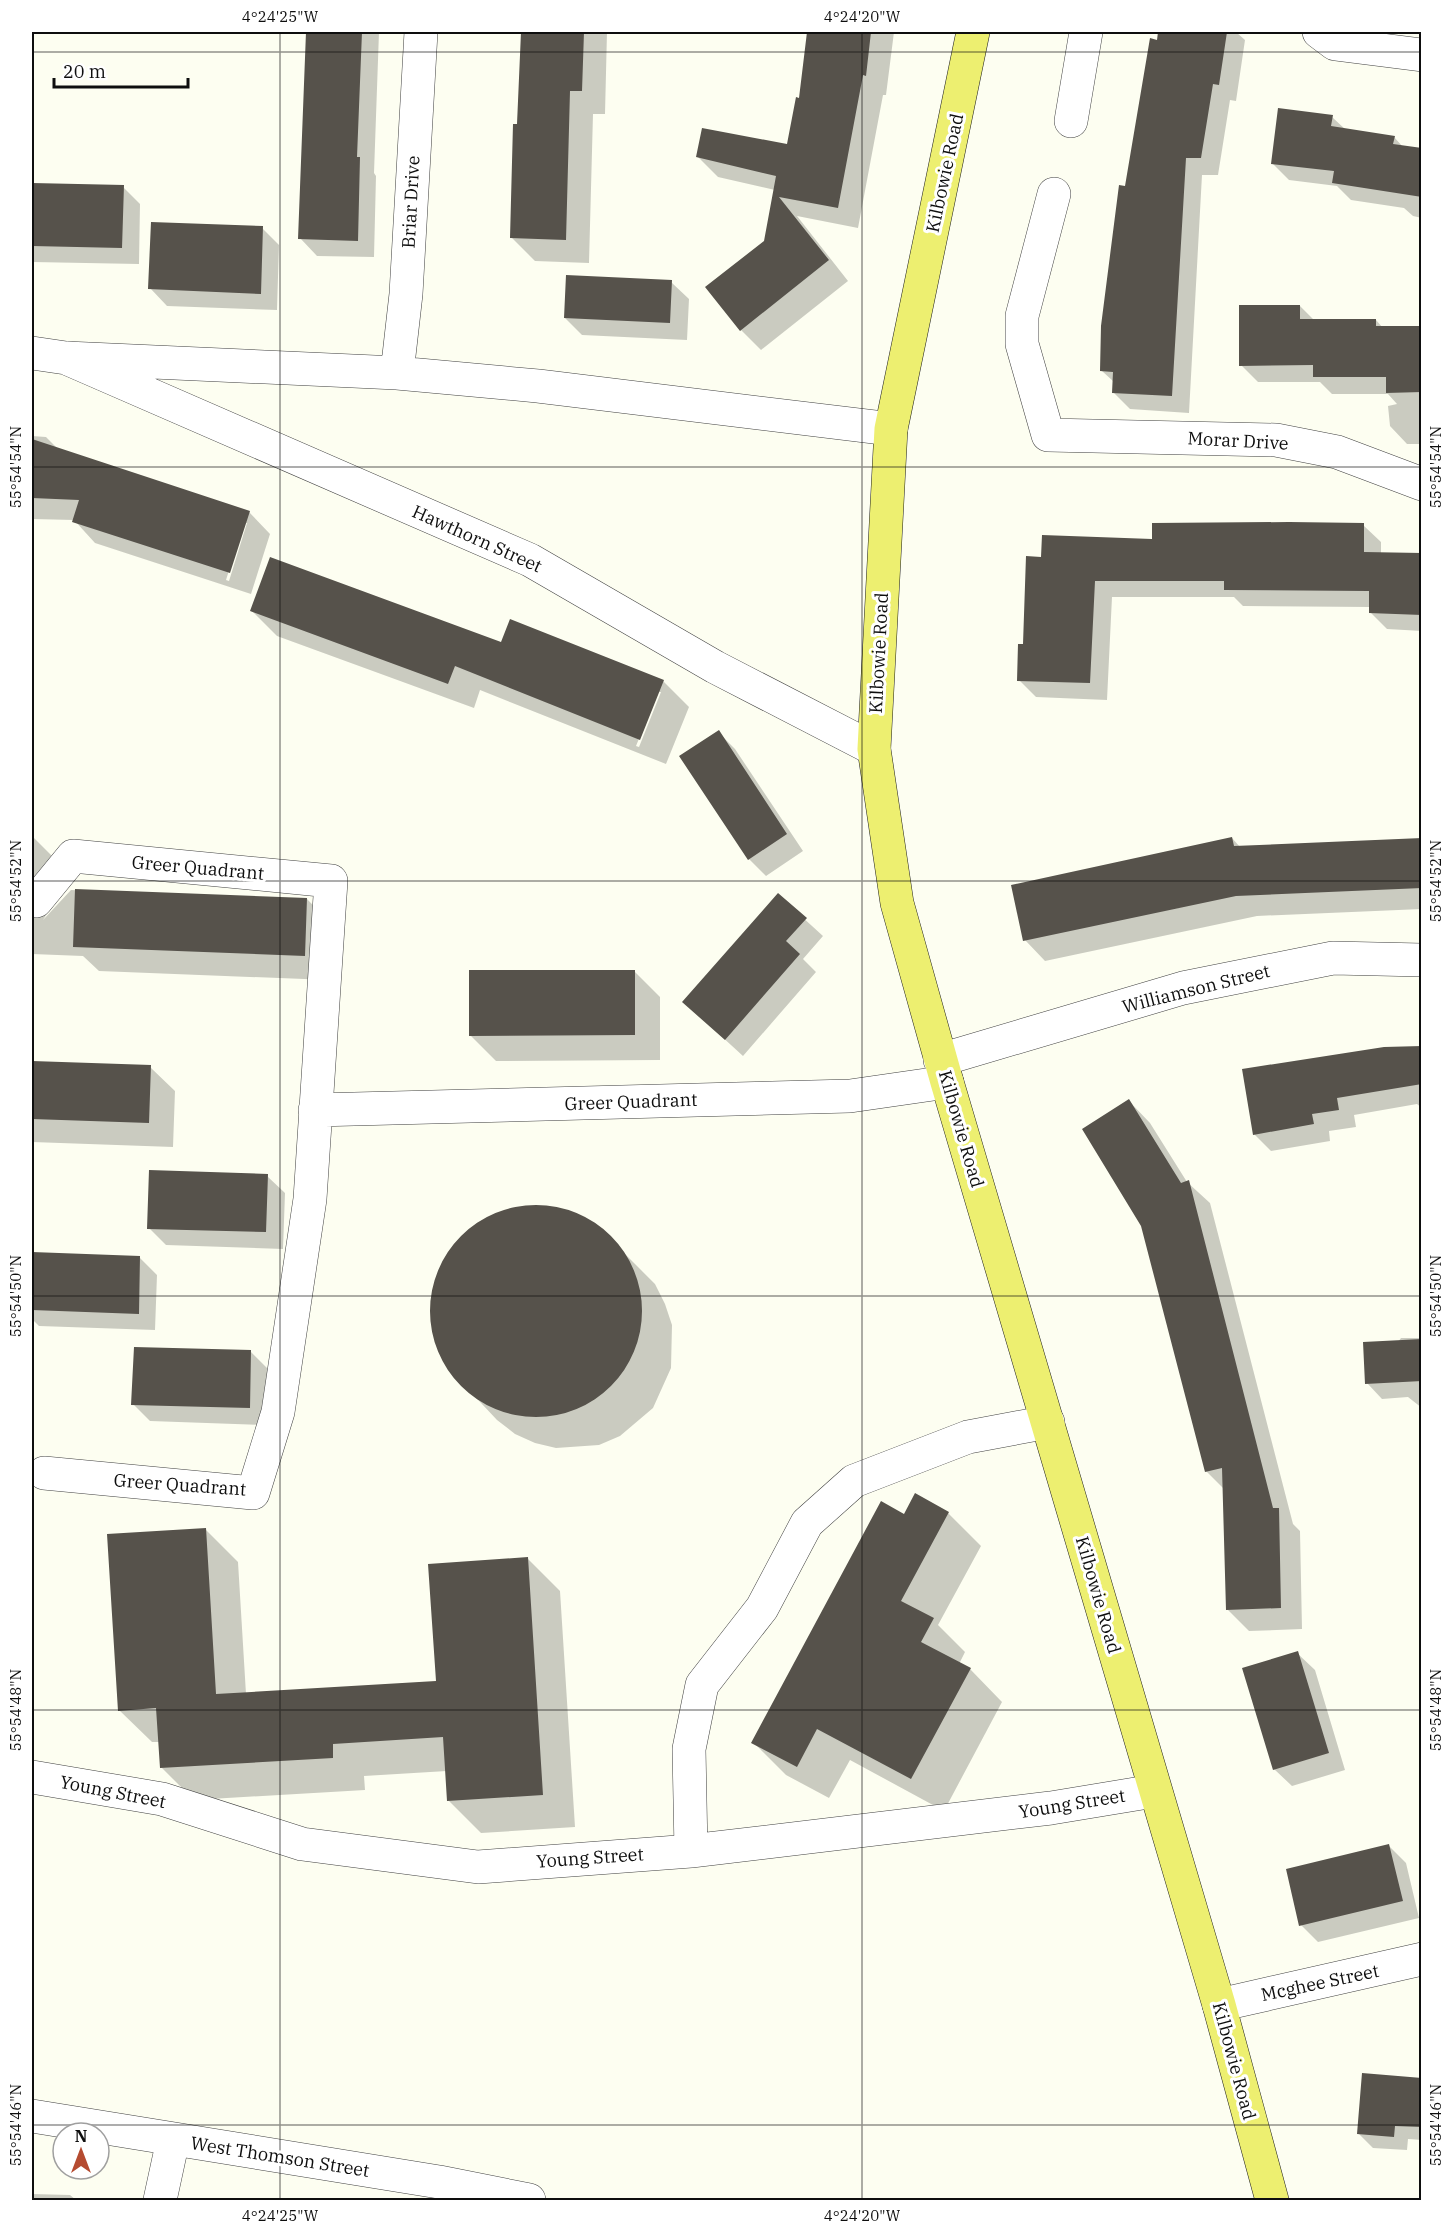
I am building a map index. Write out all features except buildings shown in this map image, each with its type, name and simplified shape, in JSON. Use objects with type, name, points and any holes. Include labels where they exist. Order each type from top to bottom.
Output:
[{"type":"main road","name":"Kilbowie Road","points":[[973,32],[891,429],[874,749],[897,903],[1154,1791],[1219,2005],[1272,2200]]},
{"type":"street","name":"Briar Drive","points":[[397,373],[405,294],[421,32]]},
{"type":"street","points":[[1071,121],[1086,32]]},
{"type":"street","points":[[1319,32],[1335,44],[1422,55]]},
{"type":"street","name":"Morar Drive","points":[[1054,194],[1022,316],[1022,344],[1048,435],[1276,440],[1337,452],[1422,484]]},
{"type":"street","name":"Hawthorn Street","points":[[32,353],[66,358],[397,373],[538,386],[891,429]]},
{"type":"street","name":"Hawthorn Street","points":[[66,358],[530,560],[715,667],[874,749]]},
{"type":"street","name":"Greer Quadrant","points":[[36,901],[73,856],[331,881],[310,1199],[278,1412],[253,1493],[44,1473]]},
{"type":"street","name":"Williamson Street","points":[[944,1071],[1183,988],[1334,958],[1422,960]]},
{"type":"street","name":"Greer Quadrant","points":[[315,1110],[850,1096],[944,1071]]},
{"type":"street","points":[[690,1851],[689,1749],[702,1685],[762,1608],[807,1522],[854,1481],[968,1437],[1048,1422]]},
{"type":"street","name":"Young Street","points":[[32,1777],[162,1799],[302,1844],[478,1867],[690,1851],[1051,1808],[1154,1791]]},
{"type":"street","name":"Mcghee Street","points":[[1219,2005],[1422,1959]]},
{"type":"street","name":"West Thomson Street","points":[[32,2116],[439,2182],[529,2200]]},
{"type":"street","points":[[160,2200],[172,2140]]}]
